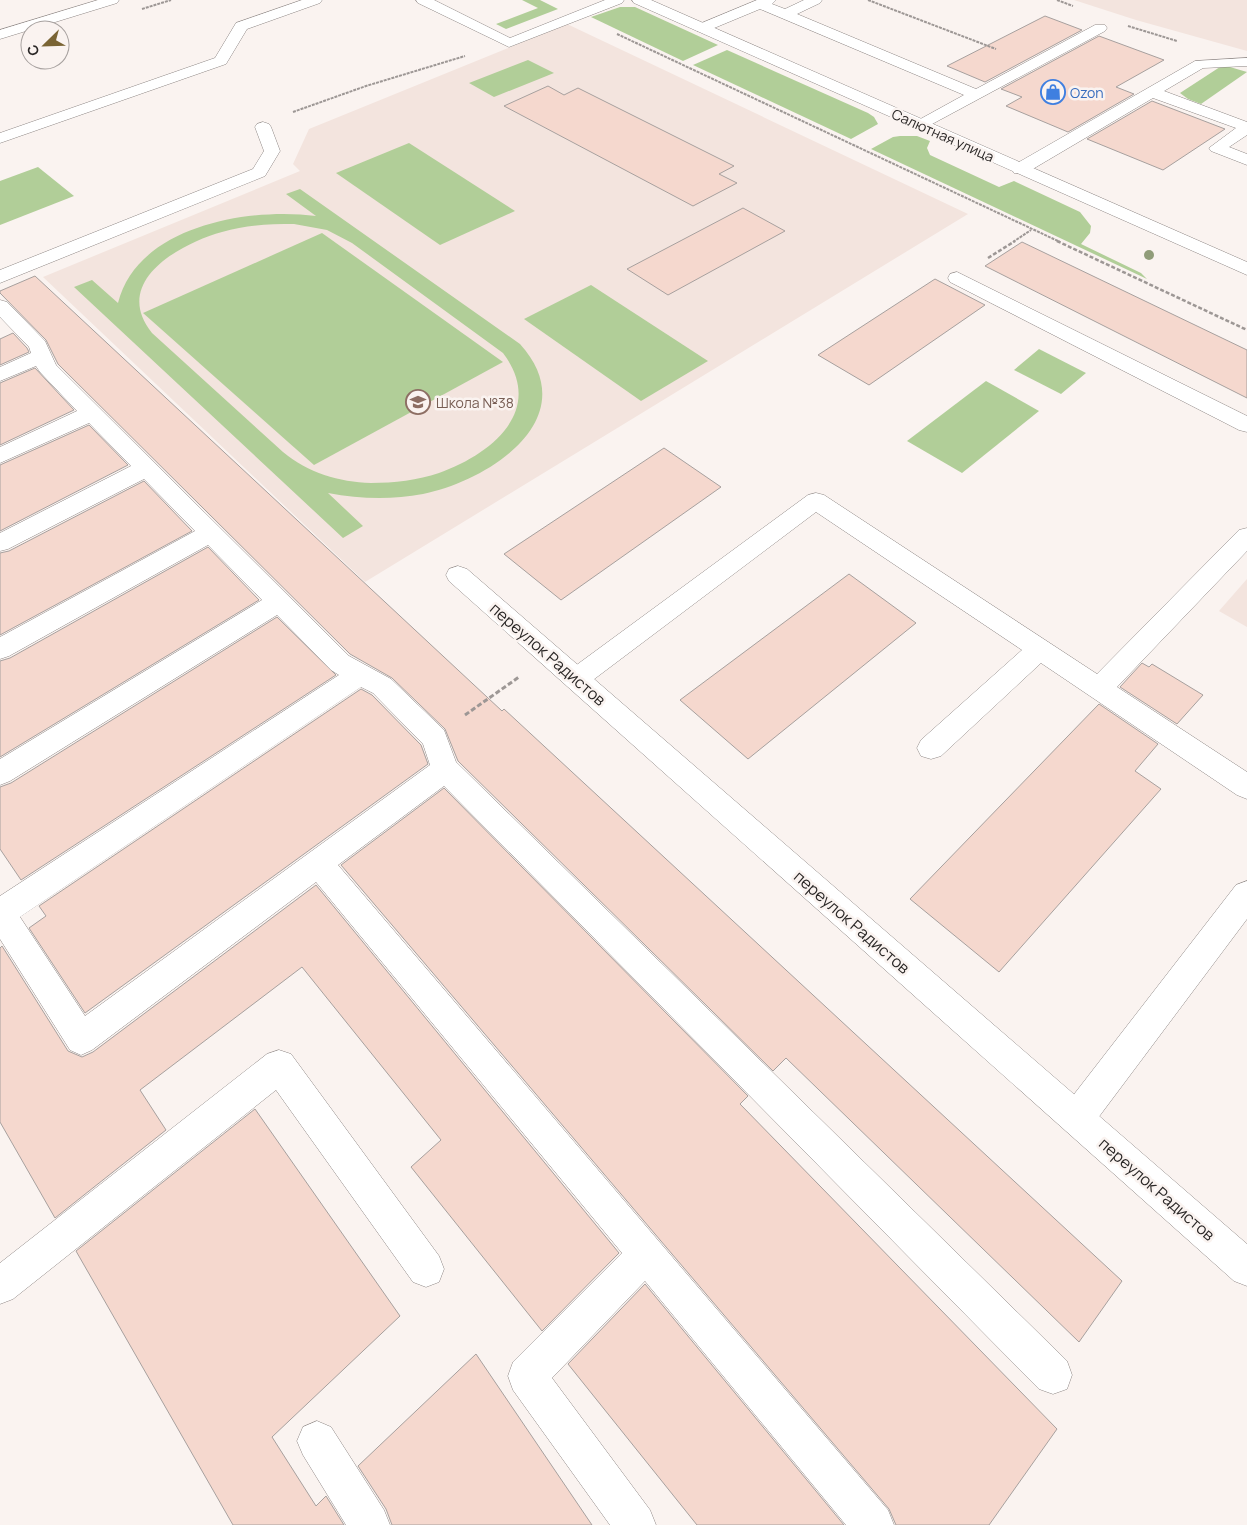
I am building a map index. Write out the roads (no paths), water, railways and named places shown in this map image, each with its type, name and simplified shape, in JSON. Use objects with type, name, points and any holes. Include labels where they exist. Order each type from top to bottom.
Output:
[{"type":"street","points":[[0,35],[112,0]]},
{"type":"street","points":[[0,138],[221,61],[240,26],[315,0]]},
{"type":"street","points":[[423,0],[509,43],[617,0]]},
{"type":"street","name":"Салютная улица","points":[[638,0],[1247,270]]},
{"type":"street","points":[[785,14],[815,0]]},
{"type":"street","points":[[702,28],[765,2],[785,14],[977,95]]},
{"type":"street","points":[[921,125],[1100,28]]},
{"type":"street","points":[[1020,169],[1200,64],[1247,62]]},
{"type":"street","points":[[1152,92],[1247,127]]},
{"type":"street","points":[[0,277],[259,172],[272,151],[263,127]]},
{"type":"street","points":[[1247,127],[1217,148],[1247,160]]},
{"type":"street","points":[[957,278],[1247,425]]},
{"type":"street","points":[[4,316],[38,345],[47,368],[340,663],[382,686],[434,738],[445,769],[1053,1375]]},
{"type":"street","points":[[0,375],[42,356]]},
{"type":"street","points":[[0,456],[92,413]]},
{"type":"street","points":[[0,543],[146,468]]},
{"type":"street","points":[[576,679],[816,500],[1247,787]]},
{"type":"street","points":[[0,649],[210,533]]},
{"type":"street","points":[[1099,689],[1247,536]]},
{"type":"street","name":"переулок Радистов","points":[[458,575],[1247,1268]]},
{"type":"street","points":[[0,772],[279,602]]},
{"type":"street","points":[[931,748],[1040,649]]},
{"type":"street","points":[[360,674],[0,913],[80,1039],[445,769]]},
{"type":"street","points":[[318,863],[874,1525]]},
{"type":"street","points":[[1076,1118],[1247,895]]},
{"type":"street","points":[[0,1286],[279,1066],[426,1270]]},
{"type":"street","points":[[635,1525],[528,1376],[646,1254]]},
{"type":"street","points":[[317,1441],[369,1525]]},
{"type":"place","name":"Ozon","points":[[1053,92]]},
{"type":"place","name":"Школа №38","points":[[418,402]]}]
